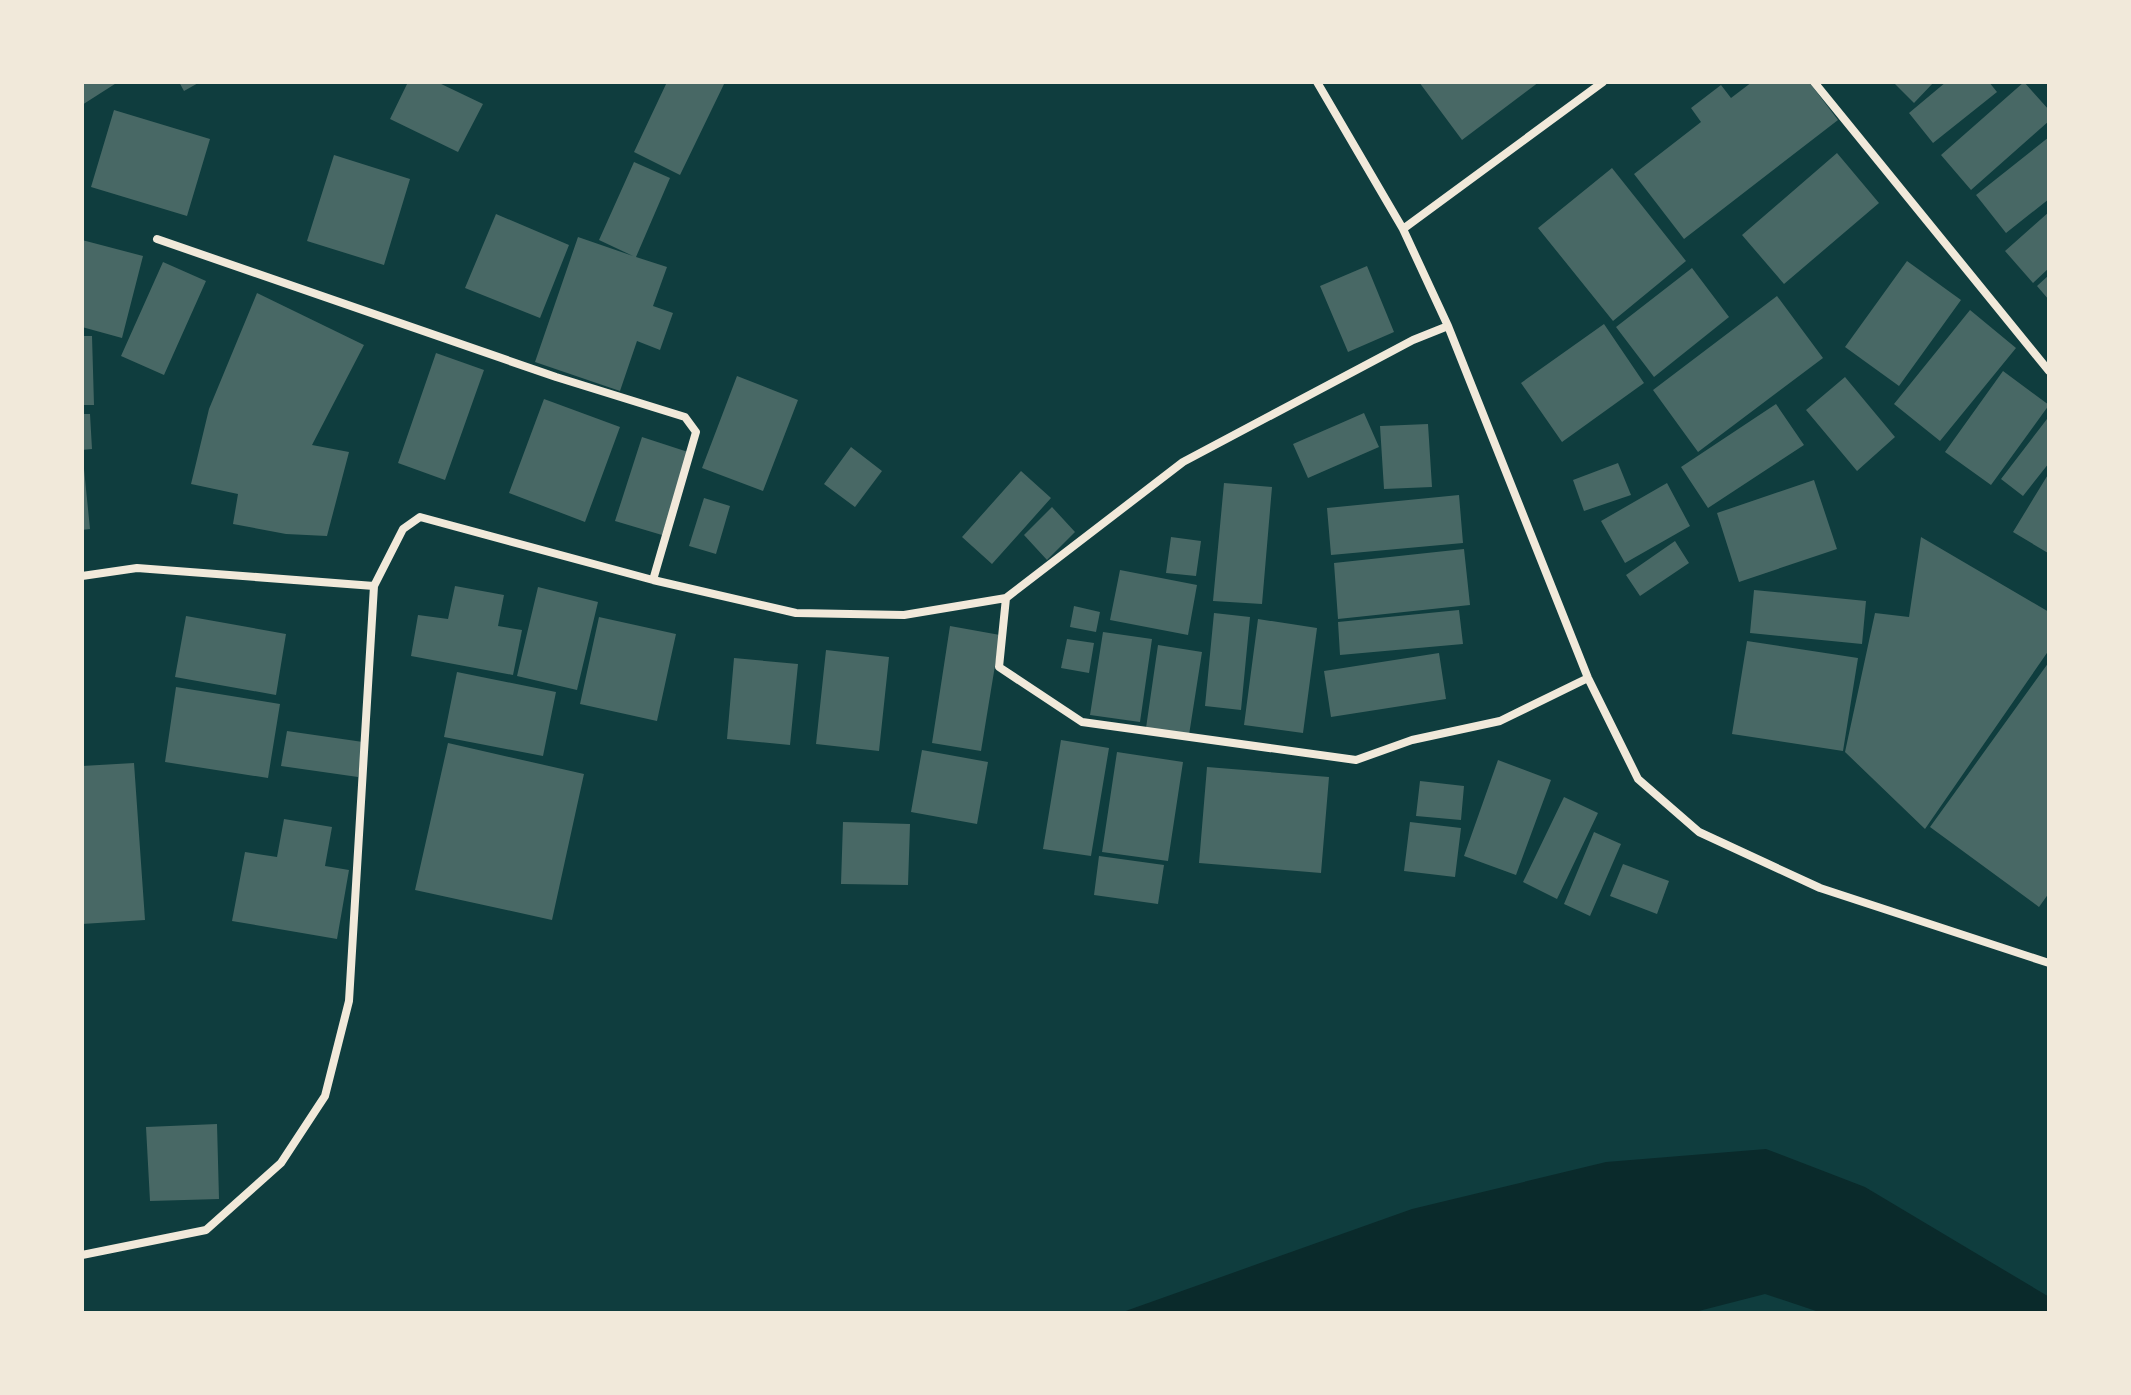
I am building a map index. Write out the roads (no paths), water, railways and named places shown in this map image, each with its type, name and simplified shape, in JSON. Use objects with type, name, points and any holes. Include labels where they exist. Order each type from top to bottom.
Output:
[{"type":"street","points":[[1317,82],[1403,229],[1448,326],[1588,678],[1638,779],[1699,832],[1820,888],[2049,963]]},
{"type":"street","points":[[1403,229],[1603,82]]},
{"type":"street","points":[[1814,82],[2049,371]]},
{"type":"street","points":[[157,239],[556,377],[685,417],[696,432],[653,580]]},
{"type":"street","points":[[82,1255],[206,1230],[281,1163],[325,1096],[349,1001],[374,586],[403,529],[420,517],[653,580],[796,613],[904,615],[1006,598],[1183,462],[1413,340],[1448,326]]},
{"type":"street","points":[[82,576],[137,568],[374,586]]},
{"type":"street","points":[[1006,598],[999,667],[1082,722],[1356,760],[1412,740],[1500,721],[1588,678]]},
{"type":"water","points":[[1766,1149],[1865,1187],[2049,1297],[2049,1313],[1822,1313],[1765,1294],[1691,1313],[1120,1313],[1412,1209],[1606,1162]]}]
